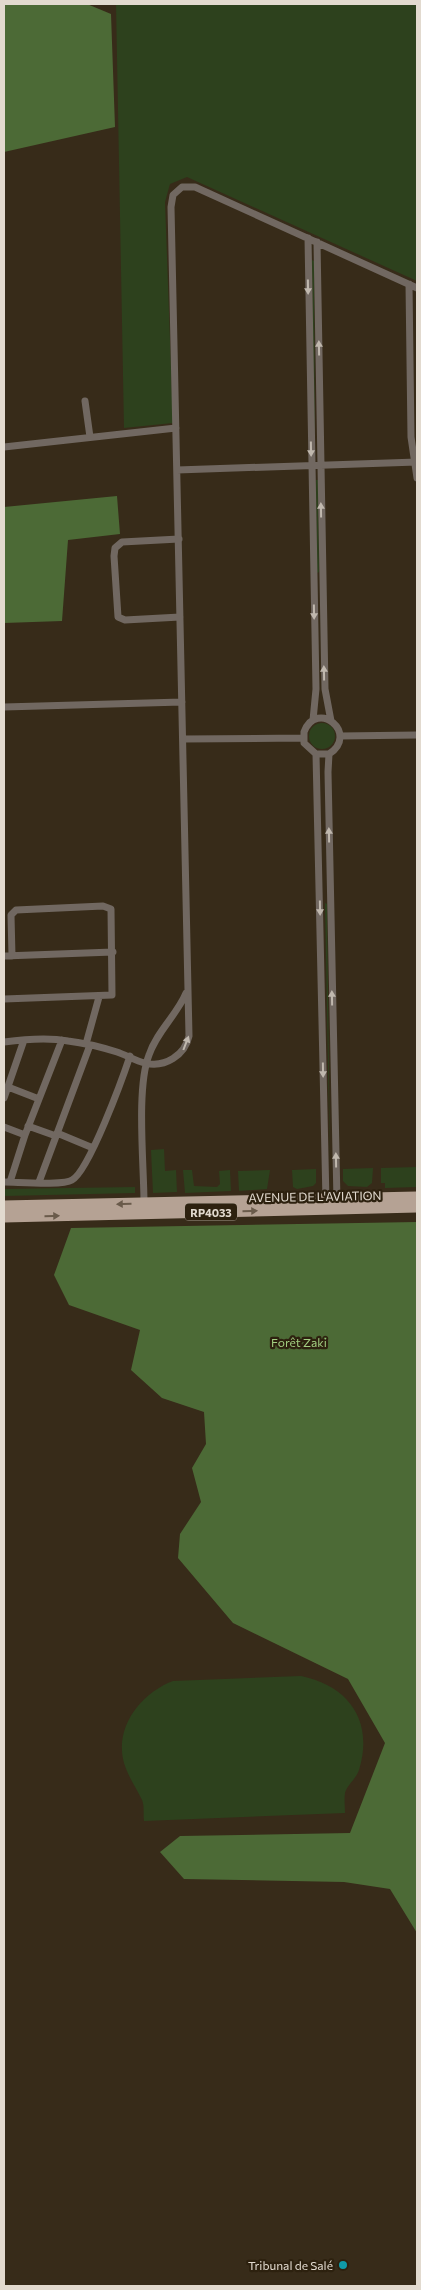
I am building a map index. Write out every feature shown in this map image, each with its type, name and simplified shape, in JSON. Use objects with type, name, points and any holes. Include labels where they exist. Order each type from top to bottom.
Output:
[{"type":"main road","name":"AVENUE DE L'AVIATION","points":[[4,1217],[331,1204],[417,1197]]},
{"type":"main road","name":"AVENUE DE L'AVIATION","points":[[4,1206],[144,1203],[331,1204],[417,1207]]},
{"type":"street","points":[[4,1042],[40,1038],[62,1040],[130,1056],[146,1063],[170,1060],[177,1056],[187,1044],[189,1036],[172,195],[182,187],[195,187],[417,288]]},
{"type":"street","points":[[308,238],[316,700],[313,720],[306,728],[303,738],[307,748],[316,754],[329,754],[337,746],[340,736],[336,725],[325,718],[313,720]]},
{"type":"street","points":[[317,242],[325,689],[331,721]]},
{"type":"street","points":[[409,284],[417,478]]},
{"type":"street","points":[[85,401],[90,437]]},
{"type":"street","points":[[4,447],[176,428]]},
{"type":"street","points":[[177,470],[415,463]]},
{"type":"street","points":[[179,539],[122,542],[115,548],[114,556],[118,617],[125,620],[180,618]]},
{"type":"street","points":[[313,580],[322,580]]},
{"type":"street","points":[[314,635],[324,635]]},
{"type":"street","points":[[4,707],[182,702]]},
{"type":"street","points":[[340,736],[417,735]]},
{"type":"street","points":[[182,739],[303,738]]},
{"type":"street","points":[[316,754],[331,1204]]},
{"type":"street","points":[[329,754],[331,1204]]},
{"type":"street","points":[[4,999],[110,996],[114,992],[112,909],[103,906],[15,911],[11,915],[12,956]]},
{"type":"street","points":[[4,956],[113,952]]},
{"type":"street","points":[[144,1203],[143,1102],[146,1063],[158,1036],[179,1006],[188,988]]},
{"type":"street","points":[[39,1182],[88,1045],[99,997]]},
{"type":"street","points":[[4,1098],[24,1040]]},
{"type":"street","points":[[62,1040],[7,1182],[65,1182],[73,1180],[93,1148],[108,1117],[130,1056]]},
{"type":"street","points":[[8,1087],[39,1099]]},
{"type":"street","points":[[28,1126],[93,1148]]},
{"type":"street","points":[[4,1127],[25,1135]]},
{"type":"green space","points":[[4,4],[87,4],[111,14],[115,127],[4,152]]},
{"type":"green space","points":[[116,4],[417,4],[417,281],[187,177],[170,184],[165,202],[173,423],[124,428]]},
{"type":"green space","points":[[312,260],[314,261],[315,453],[314,452]]},
{"type":"green space","points":[[316,480],[318,480],[319,572],[317,573]]},
{"type":"green space","points":[[117,496],[120,534],[68,540],[62,621],[4,623],[4,507]]},
{"type":"green space","points":[[322,723],[331,727],[335,736],[331,745],[322,749],[313,745],[309,736],[313,727]]},
{"type":"green space","points":[[325,903],[327,904],[330,1167]]},
{"type":"green space","points":[[164,1149],[165,1171],[176,1170],[177,1192],[153,1193],[151,1150]]},
{"type":"green space","points":[[417,1167],[417,1187],[385,1188],[385,1183],[381,1183],[381,1168]]},
{"type":"green space","points":[[373,1168],[372,1183],[367,1187],[348,1186],[343,1181],[343,1169]]},
{"type":"green space","points":[[316,1169],[316,1183],[313,1186],[297,1189],[293,1187],[292,1170]]},
{"type":"green space","points":[[183,1170],[192,1170],[194,1186],[217,1187],[220,1184],[219,1171],[230,1170],[231,1191],[185,1193]]},
{"type":"green space","points":[[270,1170],[267,1189],[239,1191],[238,1171]]},
{"type":"green space","points":[[135,1187],[135,1193],[4,1196],[4,1189]]},
{"type":"green space","name":"Forêt Zaki","points":[[417,1222],[417,1933],[390,1889],[344,1882],[184,1879],[160,1852],[180,1836],[350,1833],[385,1743],[348,1679],[233,1623],[178,1558],[180,1534],[201,1502],[192,1468],[206,1444],[204,1412],[162,1398],[131,1370],[140,1330],[69,1305],[54,1275],[71,1228]]},
{"type":"green space","points":[[301,1676],[318,1681],[344,1697],[354,1708],[360,1721],[363,1736],[363,1752],[358,1773],[345,1793],[345,1813],[144,1821],[142,1800],[124,1763],[122,1750],[127,1724],[133,1713],[150,1694],[161,1686],[173,1681]]},
{"type":"place","name":"Tribunal de Salé","points":[[343,2265]]}]
